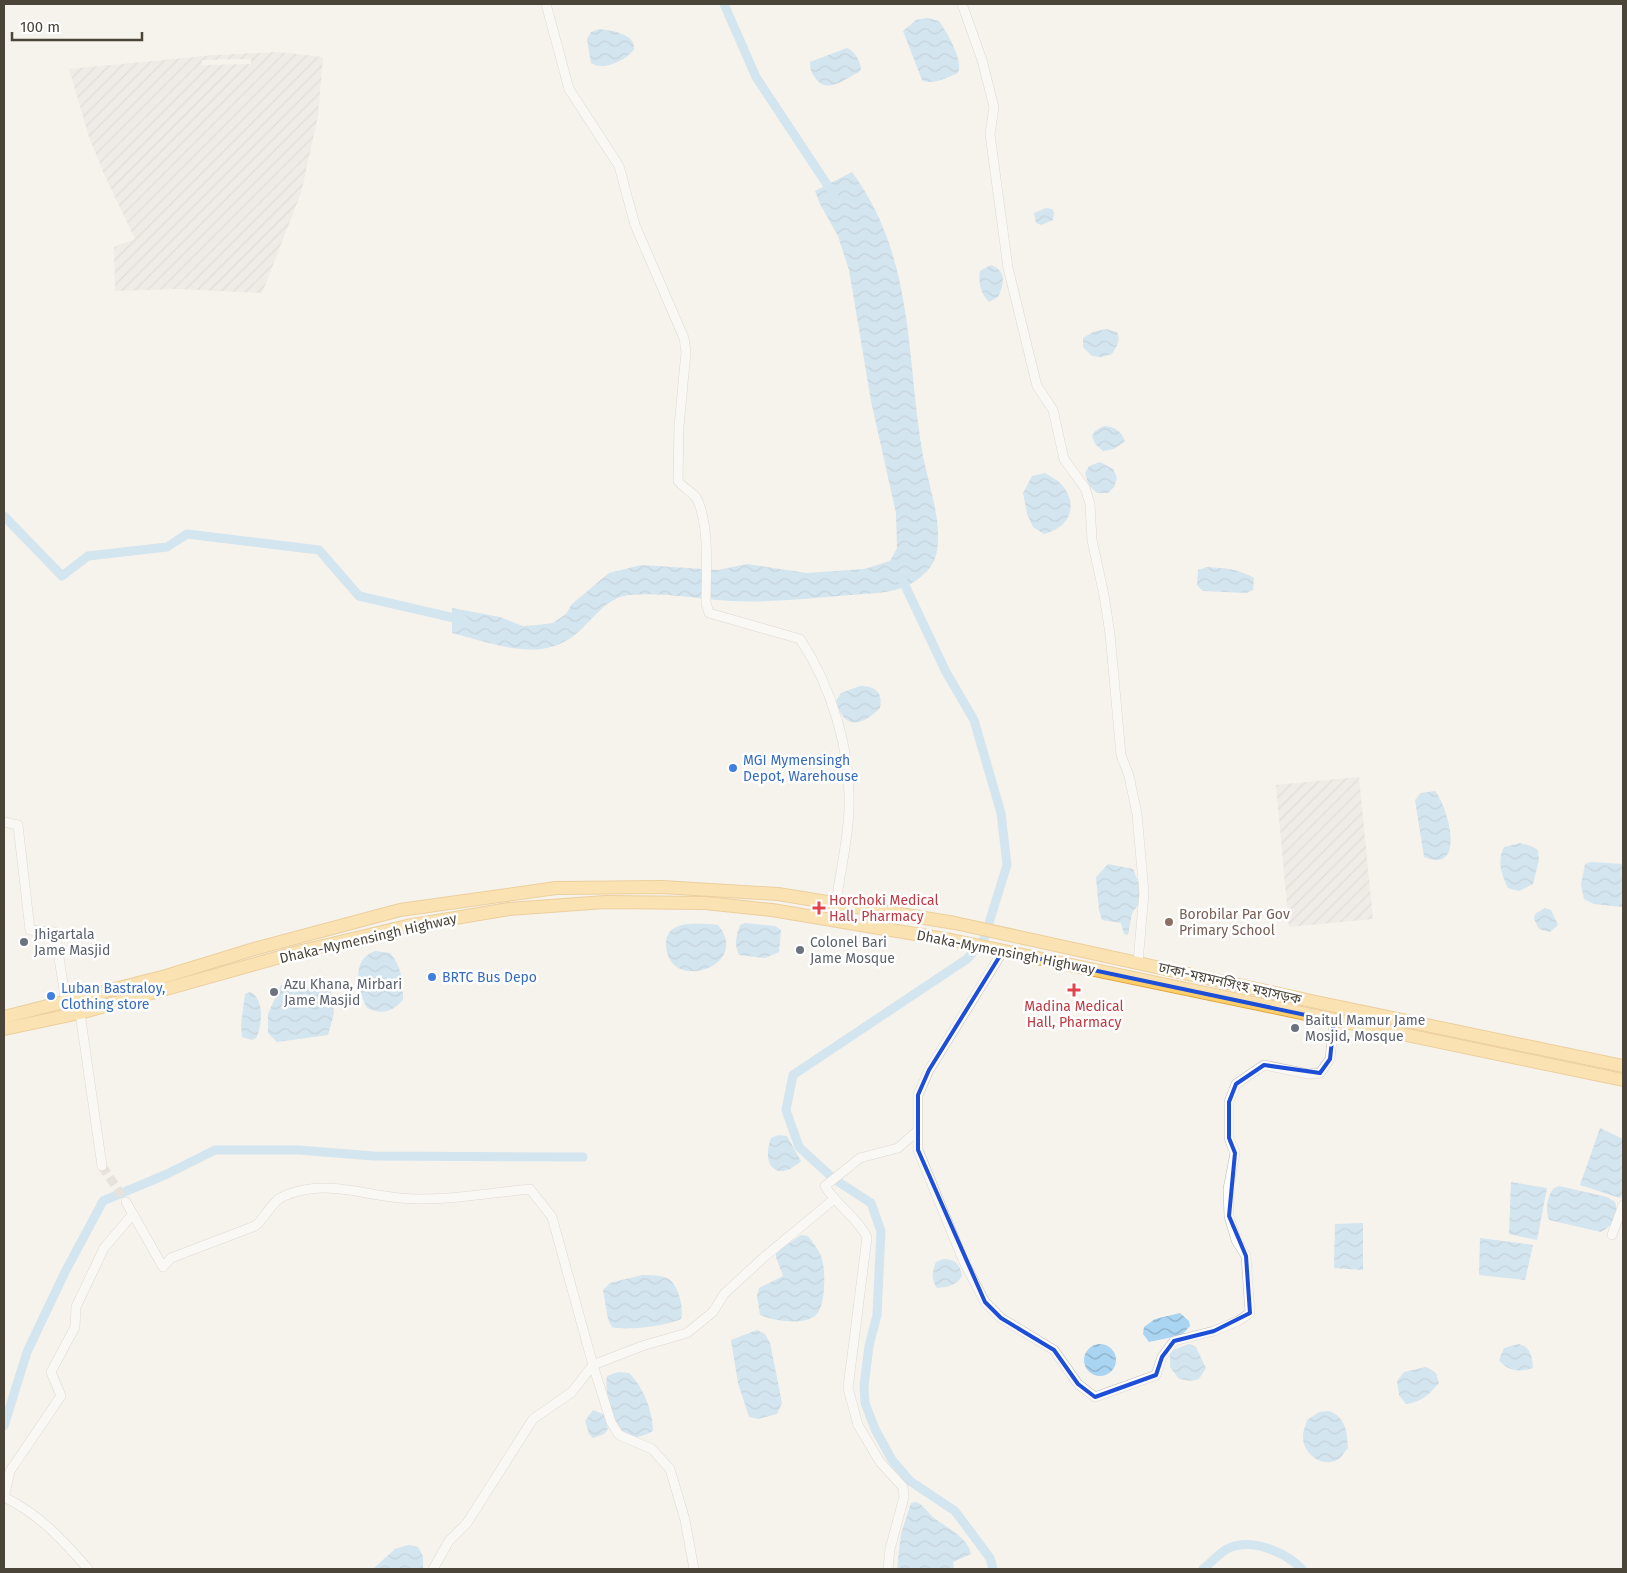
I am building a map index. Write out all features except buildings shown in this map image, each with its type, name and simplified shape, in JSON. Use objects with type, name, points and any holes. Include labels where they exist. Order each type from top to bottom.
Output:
[{"type":"highway","name":"Dhaka-Mymensingh Highway","points":[[4,1017],[66,1003],[400,910],[556,888],[662,886],[778,894],[955,923],[1013,935]]},
{"type":"highway","name":"Dhaka-Mymensingh Highway","points":[[4,1029],[80,1012],[298,952],[406,926],[508,909],[606,902],[705,903],[772,910],[951,940],[1623,1080]]},
{"type":"highway","name":"ঢাকা-ময়মনসিংহ মহাসড়ক","points":[[1013,935],[1080,952],[1138,962],[1316,1002],[1623,1066]]},
{"type":"street","points":[[546,4],[569,89],[619,166],[635,225],[684,338],[686,352],[679,426],[678,481],[683,488],[696,497],[700,509],[705,560],[706,603],[709,613],[720,618],[800,639],[816,663],[836,720],[849,779],[849,810],[836,903]]},
{"type":"street","points":[[962,4],[982,60],[994,107],[990,134],[1008,268],[1037,386],[1053,410],[1064,459],[1085,488],[1090,504],[1092,540],[1110,634],[1121,755],[1129,776],[1136,814],[1144,893],[1138,962]]},
{"type":"street","points":[[4,822],[18,825],[30,930],[55,932],[66,1003]]},
{"type":"street","points":[[1003,951],[929,1070],[918,1096],[918,1150],[964,1262],[985,1302],[1001,1318],[1054,1350],[1078,1384],[1095,1397],[1156,1375],[1162,1357],[1174,1341],[1214,1331],[1238,1321],[1250,1313],[1246,1256],[1236,1240],[1229,1216],[1228,1189],[1234,1153],[1229,1138],[1228,1102],[1236,1084],[1264,1065],[1308,1074],[1320,1073],[1330,1059],[1334,1021]]},
{"type":"street","points":[[80,1012],[102,1166]]},
{"type":"street","points":[[888,1569],[890,1549],[904,1497],[903,1487],[880,1462],[858,1424],[848,1388],[867,1238],[852,1216],[833,1200],[825,1186],[860,1158],[898,1148],[917,1131]]},
{"type":"street","points":[[126,1202],[162,1266],[171,1258],[255,1226],[262,1221],[281,1197],[298,1190],[338,1187],[400,1198],[439,1198],[530,1189],[552,1217],[593,1365],[611,1422],[618,1435],[652,1449],[670,1469],[685,1520],[694,1569]]},
{"type":"street","points":[[434,1569],[450,1541],[468,1523],[533,1419],[572,1392],[593,1365],[642,1346],[687,1333],[713,1312],[724,1294],[756,1264],[833,1200]]},
{"type":"street","points":[[1612,1235],[1623,1206]]},
{"type":"street","points":[[88,1569],[51,1527],[20,1505],[4,1498],[10,1471],[61,1396],[51,1372],[75,1327],[76,1307],[104,1248],[132,1214]]},
{"type":"highlighted area","points":[[1003,951],[1334,1021],[1330,1059],[1320,1073],[1264,1065],[1236,1084],[1229,1102],[1229,1138],[1235,1153],[1229,1216],[1246,1256],[1250,1313],[1214,1331],[1174,1341],[1162,1357],[1156,1375],[1095,1397],[1078,1384],[1054,1350],[1001,1318],[985,1302],[918,1150],[918,1095],[929,1070]]},
{"type":"shaded area","points":[[279,52],[323,57],[318,116],[301,193],[262,293],[177,289],[115,291],[114,247],[135,239],[104,174],[89,137],[69,69],[215,55]],"holes":[[[251,59],[251,64],[202,65],[202,60]]]},
{"type":"shaded area","points":[[1359,777],[1373,919],[1289,927],[1276,785]]},
{"type":"water","points":[[927,18],[939,21],[950,38],[959,61],[958,73],[930,82],[922,80],[903,31],[916,20]]},
{"type":"water","points":[[599,29],[627,36],[634,44],[634,50],[614,64],[602,66],[591,63],[587,39],[591,32]]},
{"type":"water","points":[[847,48],[855,54],[858,60],[861,69],[859,72],[837,84],[826,86],[821,84],[813,74],[810,62]]},
{"type":"water","points":[[852,172],[872,204],[887,237],[897,271],[904,306],[922,450],[934,502],[938,530],[936,555],[928,570],[907,586],[875,593],[761,601],[731,601],[655,594],[630,595],[613,600],[605,605],[572,637],[558,645],[543,649],[513,648],[452,633],[452,608],[500,617],[523,626],[553,623],[566,614],[572,604],[609,573],[641,565],[718,570],[747,564],[807,573],[864,569],[890,561],[897,548],[896,513],[871,401],[849,270],[838,236],[815,191]]},
{"type":"water","points":[[1046,208],[1052,209],[1054,212],[1053,220],[1041,225],[1036,223],[1034,213]]},
{"type":"water","points":[[991,265],[1002,274],[1003,283],[998,297],[989,302],[982,292],[979,275],[980,271]]},
{"type":"water","points":[[1106,329],[1117,332],[1118,335],[1118,340],[1112,354],[1102,357],[1092,356],[1083,347],[1083,338],[1093,332]]},
{"type":"water","points":[[1104,426],[1117,430],[1125,441],[1114,449],[1103,451],[1095,444],[1092,436],[1095,431]]},
{"type":"water","points":[[1100,462],[1113,469],[1117,478],[1114,487],[1108,493],[1097,493],[1089,486],[1085,473],[1089,466]]},
{"type":"water","points":[[1045,473],[1062,485],[1070,501],[1071,509],[1065,522],[1044,534],[1033,527],[1027,514],[1023,493],[1032,476]]},
{"type":"water","points":[[1207,567],[1232,570],[1254,578],[1253,590],[1247,593],[1203,591],[1197,585],[1198,570]]},
{"type":"water","points":[[860,686],[870,687],[877,691],[881,702],[880,708],[860,722],[848,721],[839,710],[836,701],[841,693]]},
{"type":"water","points":[[1435,791],[1445,811],[1450,837],[1450,848],[1446,857],[1437,860],[1424,857],[1415,800],[1421,793]]},
{"type":"water","points":[[1520,843],[1538,850],[1539,860],[1533,884],[1519,891],[1508,888],[1503,878],[1500,862],[1504,847]]},
{"type":"water","points":[[1591,862],[1623,864],[1623,907],[1594,904],[1584,899],[1581,885],[1585,864]]},
{"type":"water","points":[[1108,864],[1133,869],[1140,887],[1139,904],[1132,913],[1128,935],[1124,934],[1121,923],[1102,920],[1099,910],[1096,877]]},
{"type":"water","points":[[1545,908],[1551,910],[1558,925],[1550,932],[1539,929],[1534,919],[1535,914]]},
{"type":"water","points":[[745,923],[775,926],[781,930],[779,952],[765,958],[739,955],[736,948],[737,937],[740,925]]},
{"type":"water","points":[[685,924],[718,925],[726,939],[725,952],[718,961],[708,968],[695,971],[683,970],[673,964],[666,947],[666,939],[670,932],[674,928]]},
{"type":"water","points":[[375,951],[390,953],[394,958],[401,975],[403,987],[403,1000],[391,1010],[382,1012],[367,1008],[361,993],[358,976],[362,961],[367,955]]},
{"type":"water","points":[[281,985],[296,985],[331,991],[334,1013],[328,1035],[277,1042],[268,1033],[268,1014]]},
{"type":"water","points":[[250,992],[258,1000],[261,1013],[258,1033],[256,1038],[252,1040],[242,1037],[241,1025],[245,994]]},
{"type":"water","points":[[1600,1128],[1623,1139],[1623,1195],[1620,1198],[1580,1185]]},
{"type":"water","points":[[778,1135],[787,1136],[801,1161],[784,1171],[778,1171],[773,1168],[768,1156],[771,1138]]},
{"type":"water","points":[[1511,1182],[1547,1188],[1537,1240],[1509,1234]]},
{"type":"water","points":[[1559,1186],[1607,1197],[1615,1202],[1615,1216],[1609,1227],[1601,1232],[1549,1220],[1547,1212],[1548,1199],[1554,1188]]},
{"type":"water","points":[[1363,1223],[1363,1270],[1334,1268],[1335,1224]]},
{"type":"water","points":[[801,1235],[808,1236],[814,1243],[823,1261],[824,1286],[822,1304],[819,1310],[816,1315],[810,1318],[796,1321],[780,1321],[760,1315],[757,1296],[759,1288],[783,1276],[776,1252]]},
{"type":"water","points":[[1480,1238],[1533,1245],[1525,1280],[1479,1275]]},
{"type":"water","points":[[943,1259],[956,1263],[960,1268],[962,1276],[958,1282],[952,1285],[937,1288],[933,1278],[934,1269],[936,1262]]},
{"type":"water","points":[[642,1275],[661,1276],[671,1281],[679,1296],[682,1309],[681,1319],[666,1324],[646,1327],[612,1327],[608,1319],[603,1290],[610,1283]]},
{"type":"water","points":[[1180,1313],[1189,1321],[1190,1326],[1182,1335],[1149,1342],[1143,1334],[1144,1327],[1155,1319]]},
{"type":"water","points":[[757,1330],[765,1334],[770,1343],[782,1403],[777,1414],[758,1419],[749,1417],[738,1383],[731,1340]]},
{"type":"water","points":[[1100,1344],[1106,1345],[1111,1349],[1115,1354],[1115,1366],[1111,1371],[1106,1375],[1100,1376],[1094,1375],[1089,1371],[1085,1366],[1084,1360],[1085,1354],[1089,1349],[1094,1345]]},
{"type":"water","points":[[1189,1344],[1196,1347],[1206,1368],[1199,1379],[1191,1381],[1179,1379],[1170,1367],[1170,1351]]},
{"type":"water","points":[[1519,1344],[1528,1350],[1533,1368],[1523,1370],[1510,1369],[1499,1360],[1504,1348]]},
{"type":"water","points":[[1426,1367],[1436,1373],[1439,1383],[1421,1399],[1406,1404],[1399,1395],[1397,1381],[1404,1372]]},
{"type":"water","points":[[618,1372],[629,1373],[639,1385],[649,1408],[653,1431],[633,1437],[626,1435],[617,1425],[610,1408],[606,1382],[607,1376]]},
{"type":"water","points":[[593,1410],[605,1415],[608,1429],[604,1434],[593,1438],[589,1434],[585,1421]]},
{"type":"water","points":[[1329,1411],[1342,1421],[1346,1431],[1348,1448],[1340,1458],[1327,1462],[1315,1458],[1306,1449],[1303,1432],[1307,1420],[1319,1412]]},
{"type":"water","points":[[916,1502],[934,1518],[951,1529],[969,1548],[971,1554],[953,1562],[954,1569],[897,1569],[901,1534],[911,1503]]},
{"type":"water","points":[[408,1545],[418,1547],[423,1556],[423,1569],[373,1569],[395,1549]]},
{"type":"waterway","points":[[724,4],[756,77],[834,195]]},
{"type":"waterway","points":[[4,516],[62,576],[88,556],[167,547],[187,534],[319,550],[359,596],[463,620]]},
{"type":"waterway","points":[[901,577],[946,672],[974,720],[1001,813],[1007,865],[984,939],[967,959],[793,1075],[786,1110],[799,1147],[834,1179],[871,1203],[881,1231],[877,1315],[869,1346],[864,1386],[865,1403],[875,1429],[892,1460],[910,1481],[955,1511],[990,1558],[993,1569]]},
{"type":"waterway","points":[[4,1426],[27,1352],[65,1272],[103,1201],[167,1174],[215,1150],[298,1150],[374,1156],[583,1157]]},
{"type":"waterway","points":[[1203,1569],[1227,1549],[1246,1545],[1267,1548],[1277,1552],[1302,1569]]},
{"type":"tunnel","points":[[102,1166],[126,1202]]},
{"type":"place","name":"MGI Mymensingh Depot, Warehouse","points":[[733,768]]},
{"type":"place","name":"Horchoki Medical Hall, Pharmacy","points":[[819,908]]},
{"type":"place","name":"Borobilar Par Gov Primary School","points":[[1169,922]]},
{"type":"place","name":"Jhigartala Jame Masjid","points":[[24,942]]},
{"type":"place","name":"Colonel Bari Jame Mosque","points":[[800,950]]},
{"type":"place","name":"BRTC Bus Depo","points":[[432,977]]},
{"type":"place","name":"Madina Medical Hall, Pharmacy","points":[[1074,990]]},
{"type":"place","name":"Azu Khana, Mirbari Jame Masjid","points":[[274,992]]},
{"type":"place","name":"Luban Bastraloy, Clothing store","points":[[51,996]]},
{"type":"place","name":"Baitul Mamur Jame Mosjid, Mosque","points":[[1295,1028]]}]
